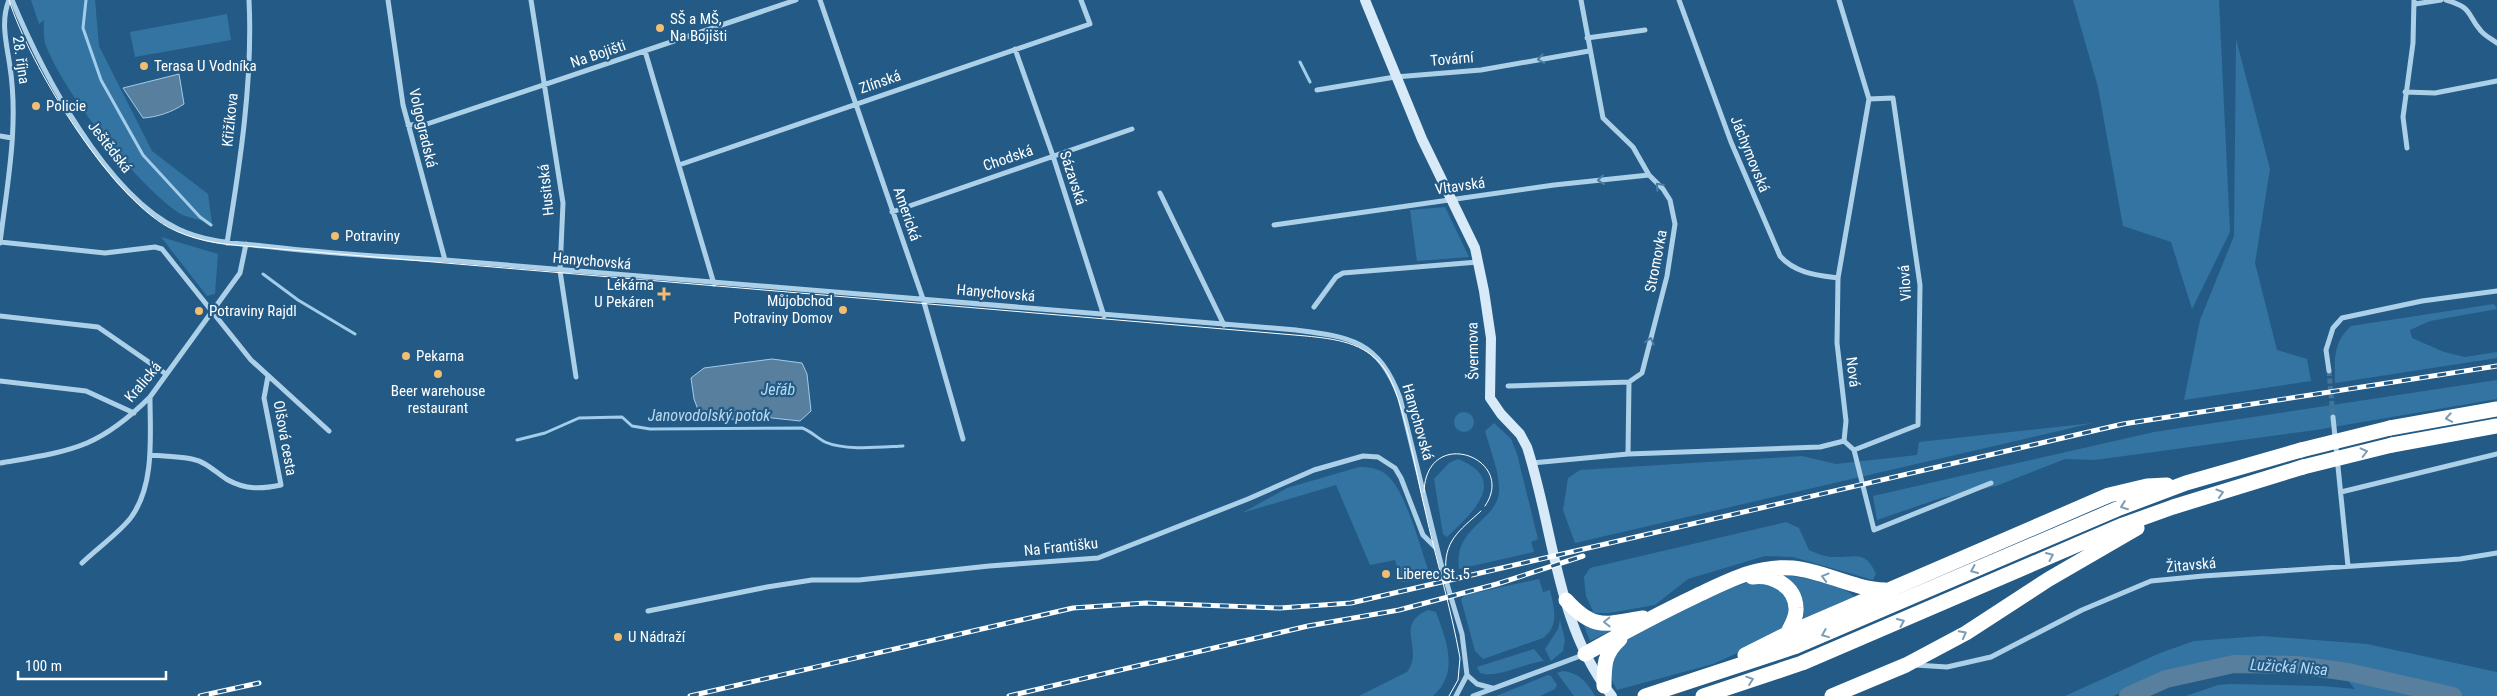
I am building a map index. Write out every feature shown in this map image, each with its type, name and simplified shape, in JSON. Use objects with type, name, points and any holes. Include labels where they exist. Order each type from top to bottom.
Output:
[{"type":"highway","points":[[1645,696],[1794,647],[2059,532],[2186,483],[2301,450],[2390,428],[2497,409]]},
{"type":"highway","points":[[1703,696],[1802,663],[2065,550],[2173,507],[2303,467],[2392,445],[2497,426]]},
{"type":"highway","points":[[1693,681],[1787,634],[2109,495],[2147,486],[2186,483]]},
{"type":"highway","points":[[1832,696],[1906,664],[1966,633],[2049,579],[2173,507]]},
{"type":"highway","points":[[1585,654],[1655,616],[1733,579],[1767,568],[1795,568],[1872,590],[1889,590]]},
{"type":"highway","points":[[1733,579],[1771,578],[1789,589],[1796,608],[1794,621],[1787,634]]},
{"type":"highway","points":[[1566,600],[1582,616],[1590,621],[1607,623],[1655,616]]},
{"type":"highway","points":[[1608,691],[1604,666],[1610,648],[1622,637],[1655,616]]},
{"type":"street","name":"28. října","points":[[0,243],[12,138],[13,90],[2,18],[10,0]]},
{"type":"street","name":"Ještědská","points":[[10,0],[61,100],[78,128],[137,200],[150,212],[178,229],[196,236],[227,243],[246,244]]},
{"type":"street","name":"Křižíkova","points":[[227,243],[242,133],[251,40],[249,0]]},
{"type":"street","name":"Volgogradská","points":[[388,0],[408,125],[444,260]]},
{"type":"street","name":"Husitská","points":[[531,0],[563,203],[560,271],[576,377]]},
{"type":"street","name":"Na Bojišti","points":[[408,125],[427,124],[796,0]]},
{"type":"street","name":"Americká","points":[[820,0],[924,300],[963,439]]},
{"type":"street","name":"Zlínská","points":[[678,164],[1090,24],[1081,0]]},
{"type":"street","name":"Švermova","points":[[1365,0],[1422,139],[1469,232],[1479,262],[1490,338],[1490,398],[1501,414],[1520,434],[1532,463],[1566,600],[1585,654],[1608,691]]},
{"type":"street","name":"Stromovka","points":[[1581,0],[1603,118],[1633,147],[1649,175],[1663,189],[1670,200],[1675,231],[1667,276],[1642,373],[1628,382]]},
{"type":"street","name":"Jáchymovská","points":[[1679,0],[1731,142],[1780,256],[1794,268],[1811,274],[1838,278]]},
{"type":"street","name":"Nová","points":[[1839,0],[1869,100],[1838,278],[1836,343],[1846,421],[1844,440]]},
{"type":"street","points":[[2406,148],[2403,117],[2413,43],[2414,2],[2441,0]]},
{"type":"street","points":[[2446,0],[2463,6],[2471,14],[2482,32],[2497,43]]},
{"type":"street","points":[[1587,38],[1645,30]]},
{"type":"street","name":"Sázavská","points":[[1015,49],[1053,156],[1104,316]]},
{"type":"street","points":[[646,51],[714,284]]},
{"type":"street","name":"Tovární","points":[[1317,90],[1395,76],[1481,70],[1589,51]]},
{"type":"street","points":[[2405,92],[2435,93],[2497,81]]},
{"type":"street","name":"Vilová","points":[[1854,450],[1918,425],[1920,286],[1893,98],[1869,100]]},
{"type":"street","name":"Chodská","points":[[892,212],[1132,129]]},
{"type":"street","points":[[0,136],[12,138]]},
{"type":"street","name":"Vltavská","points":[[1274,225],[1554,185],[1649,175]]},
{"type":"street","points":[[1160,193],[1224,326]]},
{"type":"street","points":[[0,243],[105,253],[155,247],[162,249],[251,360],[329,431]]},
{"type":"street","name":"Hanychovská","points":[[246,244],[337,255],[444,260],[1340,336],[1358,342],[1378,360],[1394,383],[1400,398],[1438,549],[1462,634],[1467,675]]},
{"type":"street","name":"Kralická","points":[[0,463],[41,456],[88,442],[134,413],[150,397],[240,273],[246,244]]},
{"type":"street","points":[[1314,307],[1336,277],[1343,274],[1479,262]]},
{"type":"street","points":[[2328,371],[2326,350],[2333,328],[2342,318],[2422,301],[2497,291]]},
{"type":"street","points":[[0,316],[98,327],[166,374]]},
{"type":"street","name":"Olšová cesta","points":[[150,455],[193,459],[210,466],[229,480],[250,488],[262,489],[280,485],[264,398],[268,376]]},
{"type":"street","points":[[0,382],[86,391],[134,413]]},
{"type":"street","points":[[1508,386],[1628,382],[1628,454]]},
{"type":"street","points":[[82,563],[132,516],[144,488],[150,455],[150,397]]},
{"type":"street","points":[[2333,417],[2348,566]]},
{"type":"street","points":[[1532,463],[1628,454],[1820,446],[1844,440],[1854,450],[1874,530],[1991,484]]},
{"type":"street","points":[[2341,492],[2497,454]]},
{"type":"street","name":"Na Františku","points":[[648,611],[812,580],[859,580],[989,566],[1098,558],[1248,499],[1314,470],[1363,456],[1378,457],[1395,468],[1401,478],[1423,535],[1438,549]]},
{"type":"street","name":"Žitavská","points":[[1906,664],[1947,668],[1991,657],[2082,610],[2151,581],[2194,576],[2460,559],[2497,553]]},
{"type":"street","points":[[1474,696],[1585,654]]},
{"type":"street","points":[[1456,696],[1467,675],[1477,684],[1492,688]]},
{"type":"shaded area","points":[[31,0],[95,0],[99,46],[152,151],[208,194],[212,223],[189,217],[176,211],[140,179],[102,135],[56,66],[45,43],[44,20],[39,24]]},
{"type":"shaded area","points":[[2073,0],[2219,0],[2230,232],[2192,309],[2171,242],[2123,226],[2098,87]]},
{"type":"shaded area","points":[[227,14],[231,40],[135,57],[130,32]]},
{"type":"shaded area","points":[[2236,39],[2270,169],[2255,263],[2277,350],[2307,359],[2311,381],[2184,400],[2200,320],[2234,236]]},
{"type":"shaded area","points":[[1445,207],[1469,257],[1417,261],[1410,210]]},
{"type":"shaded area","points":[[161,237],[218,254],[215,294],[207,296]]},
{"type":"shaded area","points":[[2494,304],[2497,309],[2430,321],[2410,330],[2412,338],[2444,352],[2465,357],[2497,352],[2497,358],[2335,383],[2336,352],[2340,339],[2351,326]]},
{"type":"shaded area","points":[[2497,380],[2497,399],[2316,430],[2095,460],[2065,459],[1996,486],[1941,498],[1877,520],[1873,496],[2154,432]]},
{"type":"shaded area","points":[[1464,412],[1471,415],[1474,422],[1471,429],[1464,432],[1457,429],[1454,422],[1457,415]]},
{"type":"shaded area","points":[[1494,423],[1511,439],[1517,454],[1538,539],[1531,542],[1534,552],[1459,569],[1459,555],[1462,543],[1491,510],[1499,492],[1496,469],[1485,431]]},
{"type":"shaded area","points":[[2093,423],[1575,543],[1563,510],[1568,478],[1580,470],[1802,456],[1836,464],[1917,455],[1919,442]]},
{"type":"shaded area","points":[[1458,459],[1473,467],[1482,477],[1484,487],[1481,497],[1467,518],[1447,537],[1443,534],[1434,479],[1449,463]]},
{"type":"shaded area","points":[[1359,467],[1372,468],[1383,472],[1397,487],[1409,512],[1431,579],[1402,582],[1395,560],[1370,565],[1336,485],[1242,513],[1287,488]]},
{"type":"shaded area","points":[[1786,522],[1799,528],[1809,550],[1829,557],[1858,556],[1868,561],[1876,574],[1873,580],[1793,557],[1765,556],[1688,579],[1655,605],[1609,613],[1594,613],[1586,596],[1584,577],[1590,568]]},
{"type":"shaded area","points":[[1780,574],[1832,585],[1850,593],[1855,598],[1803,620],[1804,612],[1799,593],[1792,583]]},
{"type":"shaded area","points":[[1539,579],[1543,592],[1550,590],[1554,616],[1552,628],[1543,638],[1483,659],[1475,651],[1461,599],[1465,595]]},
{"type":"shaded area","points":[[1756,581],[1765,582],[1784,593],[1789,603],[1790,617],[1777,635],[1713,664],[1617,690],[1609,672],[1609,660],[1616,650],[1630,638],[1675,612],[1699,601],[1742,584]]},
{"type":"shaded area","points":[[1428,610],[1436,612],[1447,645],[1448,666],[1446,677],[1441,687],[1433,696],[1359,696],[1407,672],[1412,663],[1413,655],[1412,623],[1418,616]]},
{"type":"shaded area","points":[[1560,620],[1565,640],[1563,651],[1551,661],[1545,649],[1558,629]]},
{"type":"shaded area","points":[[1583,623],[1611,629],[1611,631],[1590,641]]},
{"type":"shaded area","points":[[2262,636],[2367,644],[2497,672],[2497,696],[2186,696],[2218,685],[2230,684],[2322,686],[2355,689],[2332,662],[2255,659],[2196,666],[2168,673],[2113,696],[2065,696],[2160,653],[2194,641]]},
{"type":"shaded area","points":[[1534,649],[1544,661],[1494,674],[1480,673],[1477,667]]},
{"type":"shaded area","points":[[1563,671],[1574,674],[1582,679],[1595,696],[1574,696],[1557,673]]},
{"type":"shaded area","points":[[1548,675],[1551,676],[1557,685],[1555,689],[1540,696],[1496,696]]},
{"type":"water","points":[[179,74],[184,104],[170,112],[159,115],[143,118],[123,88]]},
{"type":"water","name":"Jeřáb","points":[[772,359],[802,363],[807,374],[811,411],[800,421],[763,417],[708,421],[700,415],[694,399],[691,378],[704,368]]},
{"type":"waterway","name":"Janovodolský potok","points":[[86,0],[83,28],[101,80],[143,155],[200,217],[211,225]]},
{"type":"waterway","points":[[1300,62],[1310,82]]},
{"type":"waterway","name":"Janovodolský potok","points":[[263,274],[298,300],[355,334]]},
{"type":"waterway","name":"Janovodolský potok","points":[[517,440],[545,433],[579,418],[622,417],[632,426],[650,429],[802,428],[825,442],[843,447],[903,446]]},
{"type":"waterway","name":"Lužická Nisa","points":[[2128,696],[2166,679],[2234,664],[2297,665],[2348,672],[2453,696]]},
{"type":"tunnel","points":[[2329,371],[2333,417]]},
{"type":"tram line","points":[[9,0],[34,59],[74,126],[97,158],[145,210],[168,227],[215,243],[1306,336],[1349,343],[1359,347],[1368,352],[1384,368],[1398,397],[1409,436],[1460,658],[1458,680],[1449,696]]},
{"type":"tram line","points":[[1424,492],[1429,471],[1439,459],[1453,454],[1468,456],[1481,463],[1490,474],[1492,489],[1485,506]]},
{"type":"tram line","points":[[1446,573],[1447,553],[1450,545],[1459,531],[1481,511]]},
{"type":"railway","points":[[690,696],[1073,608],[1146,603],[1280,608],[1351,603],[2123,424],[2497,366]]},
{"type":"railway","points":[[1009,696],[1308,626],[1399,610],[1497,584],[1583,556]]},
{"type":"railway","points":[[200,696],[259,683]]},
{"type":"place","name":"SŠ a MŠ, Na Bojišti","points":[[660,28]]},
{"type":"place","name":"Terasa U Vodníka","points":[[144,66]]},
{"type":"place","name":"Policie","points":[[36,106]]},
{"type":"place","name":"Potraviny","points":[[335,236]]},
{"type":"place","name":"Lékárna U Pekáren","points":[[664,294]]},
{"type":"place","name":"Můjobchod Potraviny Domov","points":[[843,310]]},
{"type":"place","name":"Potraviny Rajdl","points":[[199,311]]},
{"type":"place","name":"Pekarna","points":[[406,356]]},
{"type":"place","name":"Beer warehouse restaurant","points":[[438,374]]},
{"type":"place","name":"Liberec St. 5","points":[[1386,574]]},
{"type":"place","name":"U Nádraží","points":[[618,637]]}]
